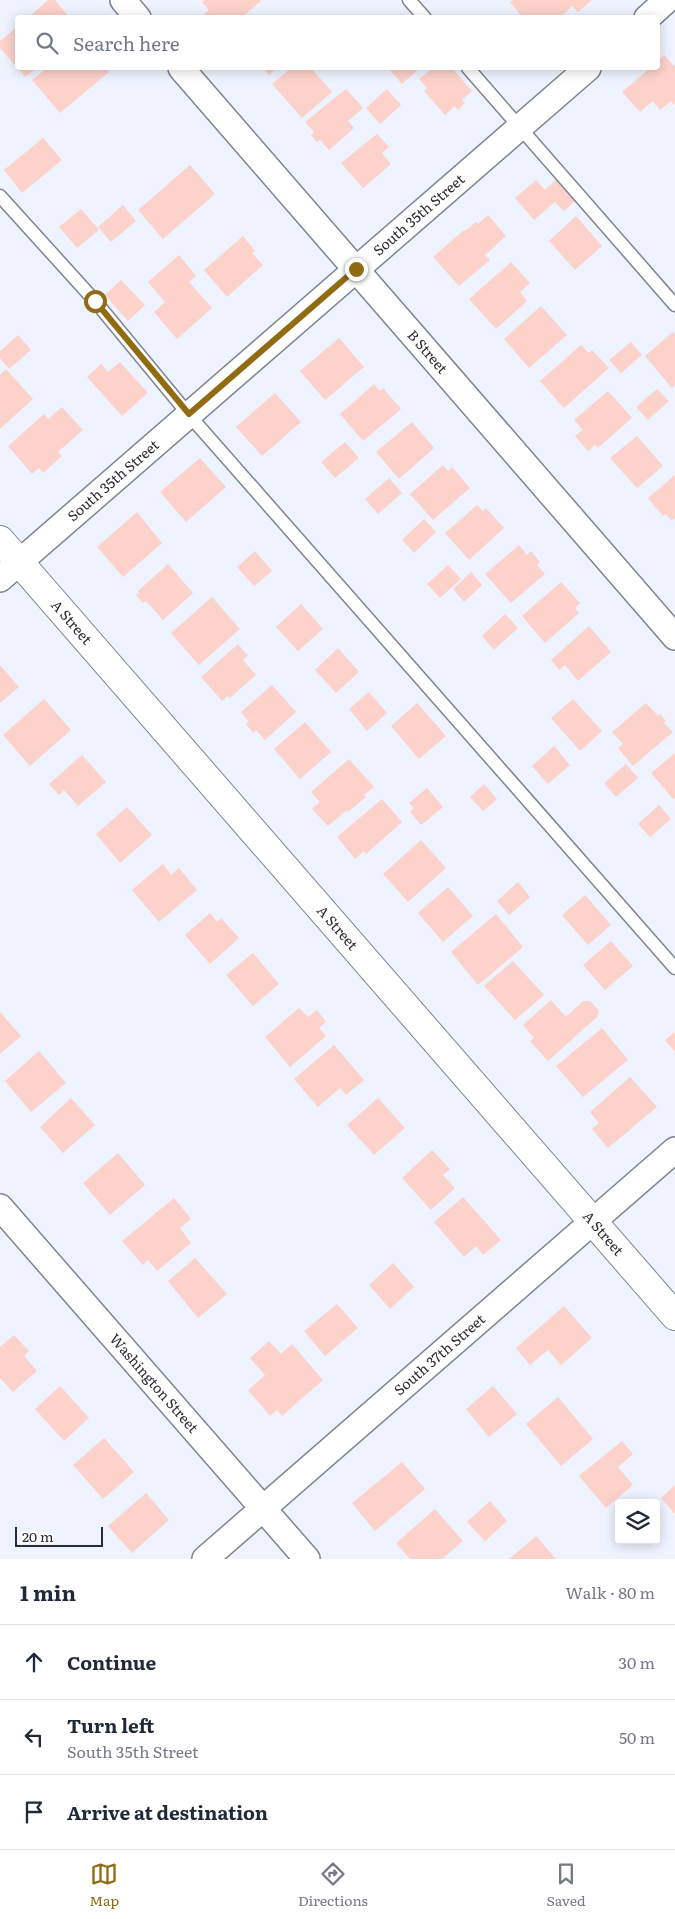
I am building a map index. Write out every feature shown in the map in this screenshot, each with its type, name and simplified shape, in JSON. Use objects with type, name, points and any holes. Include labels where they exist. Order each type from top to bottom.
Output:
[{"type":"main road","name":"A Street","points":[[0,540],[10,570],[675,1316]]},
{"type":"street","points":[[123,0],[136,15]]},
{"type":"street","points":[[650,15],[667,0]]},
{"type":"street","name":"B Street","points":[[183,70],[675,637]]},
{"type":"street","name":"South 35th Street","points":[[10,570],[586,70]]},
{"type":"street","name":"South 37th Street","points":[[205,1559],[675,1150]]},
{"type":"street","name":"Washington Street","points":[[0,1207],[307,1559]]},
{"type":"lane","points":[[409,0],[422,15]]},
{"type":"lane","points":[[470,70],[675,305]]},
{"type":"lane","points":[[0,196],[95,301],[189,414],[675,968]]},
{"type":"building","points":[[48,0],[55,0],[68,15],[31,15]]},
{"type":"building","points":[[204,0],[261,1],[245,15],[205,15],[209,10],[202,2]]},
{"type":"building","points":[[513,0],[592,0],[578,12],[572,6],[562,15],[521,15],[510,2]]},
{"type":"building","points":[[15,28],[15,65],[0,48],[0,41]]},
{"type":"building","points":[[664,55],[675,65],[675,105],[671,101],[660,110],[653,101],[640,112],[622,92],[648,70],[660,70],[660,59]]},
{"type":"building","points":[[19,70],[34,70],[25,77]]},
{"type":"building","points":[[44,70],[107,70],[109,72],[60,113],[32,80]]},
{"type":"building","points":[[265,70],[275,70],[269,75]]},
{"type":"building","points":[[289,70],[313,70],[332,92],[302,118],[272,84]]},
{"type":"building","points":[[390,70],[418,70],[402,84]]},
{"type":"building","points":[[430,70],[454,70],[472,91],[462,100],[465,103],[458,110],[455,106],[445,115],[424,91],[427,88],[419,79]]},
{"type":"building","points":[[346,89],[363,108],[348,121],[354,128],[329,150],[320,140],[317,142],[311,135],[314,132],[305,122]]},
{"type":"building","points":[[387,89],[401,105],[380,124],[366,108]]},
{"type":"building","points":[[377,134],[389,147],[382,153],[391,164],[363,188],[341,163]]},
{"type":"building","points":[[43,138],[62,160],[22,193],[4,170]]},
{"type":"building","points":[[190,165],[215,194],[163,239],[138,210]]},
{"type":"building","points":[[557,179],[576,200],[564,211],[555,202],[534,220],[515,198],[536,180],[545,190]]},
{"type":"building","points":[[123,205],[136,221],[111,242],[98,227]]},
{"type":"building","points":[[81,209],[99,230],[77,248],[59,227]]},
{"type":"building","points":[[488,215],[506,236],[485,255],[490,260],[459,286],[433,257],[464,230],[476,222],[478,224]]},
{"type":"building","points":[[576,216],[602,246],[575,270],[549,241]]},
{"type":"building","points":[[243,236],[255,251],[252,253],[263,265],[227,297],[204,270]]},
{"type":"building","points":[[179,255],[196,276],[189,282],[212,308],[177,339],[154,312],[165,302],[148,282]]},
{"type":"building","points":[[511,262],[530,283],[520,292],[527,301],[496,329],[469,299]]},
{"type":"building","points":[[121,280],[145,305],[128,321],[105,295]]},
{"type":"building","points":[[541,306],[567,335],[529,368],[504,339]]},
{"type":"building","points":[[673,332],[675,335],[675,385],[672,388],[645,356]]},
{"type":"building","points":[[18,335],[31,350],[9,369],[0,358],[0,351]]},
{"type":"building","points":[[339,338],[364,367],[325,400],[300,371]]},
{"type":"building","points":[[631,342],[642,355],[621,373],[609,360]]},
{"type":"building","points":[[581,345],[589,353],[592,350],[609,368],[564,408],[540,381]]},
{"type":"building","points":[[120,362],[148,393],[122,416],[87,377],[101,364],[108,372]]},
{"type":"building","points":[[6,369],[33,399],[0,429],[0,375]]},
{"type":"building","points":[[374,384],[380,391],[383,388],[401,409],[363,441],[340,414]]},
{"type":"building","points":[[657,389],[669,401],[648,420],[636,407]]},
{"type":"building","points":[[608,391],[632,418],[598,448],[595,445],[588,451],[575,436],[583,430],[574,420]]},
{"type":"building","points":[[275,393],[301,422],[262,456],[236,427]]},
{"type":"building","points":[[62,407],[83,430],[58,452],[62,456],[43,473],[39,468],[32,474],[8,446],[44,414],[48,419]]},
{"type":"building","points":[[412,422],[434,448],[399,479],[376,452]]},
{"type":"building","points":[[637,436],[663,466],[637,488],[610,458]]},
{"type":"building","points":[[345,442],[359,458],[335,478],[321,462]]},
{"type":"building","points":[[200,458],[226,487],[186,522],[160,492]]},
{"type":"building","points":[[443,465],[448,471],[452,467],[470,488],[433,520],[410,494]]},
{"type":"building","points":[[675,475],[675,518],[672,521],[666,514],[663,516],[648,498]]},
{"type":"building","points":[[389,478],[402,493],[378,514],[365,499]]},
{"type":"building","points":[[477,505],[483,511],[486,508],[504,528],[469,560],[445,533]]},
{"type":"building","points":[[137,512],[162,543],[123,577],[97,547]]},
{"type":"building","points":[[424,519],[436,532],[414,553],[402,540]]},
{"type":"building","points":[[519,545],[527,555],[531,551],[540,562],[537,565],[545,574],[511,603],[485,574]]},
{"type":"building","points":[[255,551],[272,571],[254,586],[237,567]]},
{"type":"building","points":[[168,564],[193,593],[163,620],[146,601],[143,603],[136,595]]},
{"type":"building","points":[[448,565],[461,579],[440,598],[427,584]]},
{"type":"building","points":[[471,572],[482,585],[464,602],[453,589]]},
{"type":"building","points":[[561,582],[580,603],[575,608],[579,613],[545,643],[522,616]]},
{"type":"building","points":[[212,597],[240,629],[199,665],[171,633]]},
{"type":"building","points":[[301,604],[323,629],[298,651],[276,627]]},
{"type":"building","points":[[505,614],[518,628],[494,650],[482,636]]},
{"type":"building","points":[[589,626],[611,652],[578,681],[565,665],[559,670],[551,660]]},
{"type":"building","points":[[238,644],[248,656],[243,660],[256,675],[230,698],[228,696],[222,701],[201,677]]},
{"type":"building","points":[[338,648],[359,672],[336,693],[315,670]]},
{"type":"building","points":[[0,665],[19,687],[0,703]]},
{"type":"building","points":[[272,685],[296,712],[265,740],[256,730],[253,733],[246,724],[249,722],[241,712]]},
{"type":"building","points":[[369,692],[387,713],[367,731],[349,709]]},
{"type":"building","points":[[44,699],[71,730],[30,766],[3,735]]},
{"type":"building","points":[[573,699],[602,731],[580,751],[551,718]]},
{"type":"building","points":[[417,703],[446,736],[419,759],[391,726]]},
{"type":"building","points":[[646,703],[658,716],[660,714],[666,721],[664,723],[673,732],[633,766],[618,748],[623,744],[612,732]]},
{"type":"building","points":[[305,722],[331,752],[300,779],[274,749]]},
{"type":"building","points":[[554,746],[570,765],[548,784],[532,766]]},
{"type":"building","points":[[675,753],[675,798],[673,799],[651,773]]},
{"type":"building","points":[[82,755],[106,782],[78,806],[64,790],[59,795],[49,784]]},
{"type":"building","points":[[349,759],[374,787],[364,795],[366,797],[328,826],[312,809],[320,802],[311,792]]},
{"type":"building","points":[[626,764],[638,778],[616,797],[604,783]]},
{"type":"building","points":[[484,784],[497,799],[483,811],[470,797]]},
{"type":"building","points":[[427,788],[443,807],[421,825],[410,812],[414,808],[409,803]]},
{"type":"building","points":[[382,799],[402,822],[366,854],[364,851],[355,859],[337,837]]},
{"type":"building","points":[[659,805],[671,819],[650,837],[638,824]]},
{"type":"building","points":[[127,807],[152,835],[120,863],[96,834]]},
{"type":"building","points":[[421,840],[446,868],[408,902],[383,874]]},
{"type":"building","points":[[163,864],[171,875],[179,868],[197,890],[159,922],[132,890]]},
{"type":"building","points":[[518,882],[530,897],[509,915],[497,901]]},
{"type":"building","points":[[448,887],[473,916],[443,942],[418,913]]},
{"type":"building","points":[[585,895],[611,925],[588,945],[562,915]]},
{"type":"building","points":[[210,913],[217,922],[221,918],[239,938],[210,964],[185,935]]},
{"type":"building","points":[[496,914],[523,947],[478,985],[451,952]]},
{"type":"building","points":[[611,941],[633,966],[605,990],[583,965]]},
{"type":"building","points":[[253,953],[279,984],[253,1006],[226,975]]},
{"type":"building","points":[[513,961],[544,995],[515,1020],[484,986]]},
{"type":"building","points":[[551,1000],[566,1017],[583,1001],[590,1001],[599,1011],[597,1017],[548,1061],[530,1041],[534,1038],[523,1025]]},
{"type":"building","points":[[299,1008],[308,1017],[317,1010],[326,1022],[319,1028],[326,1036],[290,1067],[265,1037]]},
{"type":"building","points":[[0,1012],[21,1036],[0,1054]]},
{"type":"building","points":[[602,1028],[628,1060],[583,1097],[556,1066]]},
{"type":"building","points":[[675,1032],[675,1052],[665,1040]]},
{"type":"building","points":[[334,1045],[364,1080],[346,1095],[340,1088],[318,1107],[294,1079]]},
{"type":"building","points":[[39,1051],[66,1083],[31,1112],[5,1081]]},
{"type":"building","points":[[630,1077],[657,1107],[608,1148],[592,1129],[599,1123],[590,1112]]},
{"type":"building","points":[[71,1098],[95,1125],[63,1153],[40,1127]]},
{"type":"building","points":[[378,1098],[405,1128],[374,1155],[347,1125]]},
{"type":"building","points":[[432,1150],[450,1169],[443,1175],[455,1188],[431,1210],[402,1178]]},
{"type":"building","points":[[118,1153],[145,1185],[110,1215],[83,1183]]},
{"type":"building","points":[[463,1197],[501,1240],[483,1255],[476,1246],[464,1257],[434,1222]]},
{"type":"building","points":[[174,1198],[191,1219],[180,1228],[191,1243],[157,1271],[148,1260],[143,1265],[122,1241]]},
{"type":"building","points":[[195,1258],[227,1294],[198,1318],[168,1281]]},
{"type":"building","points":[[393,1263],[414,1287],[390,1309],[369,1285]]},
{"type":"building","points":[[337,1304],[358,1328],[325,1356],[304,1331]]},
{"type":"building","points":[[564,1306],[592,1338],[561,1365],[548,1350],[530,1365],[516,1348]]},
{"type":"building","points":[[14,1335],[29,1351],[24,1356],[37,1371],[13,1392],[0,1378],[0,1347]]},
{"type":"building","points":[[269,1341],[281,1354],[292,1344],[323,1380],[282,1416],[277,1410],[270,1416],[248,1390],[265,1375],[250,1358]]},
{"type":"building","points":[[60,1386],[89,1418],[64,1441],[35,1409]]},
{"type":"building","points":[[493,1386],[517,1414],[489,1437],[466,1409]]},
{"type":"building","points":[[558,1397],[593,1439],[561,1466],[526,1424]]},
{"type":"building","points":[[104,1438],[134,1472],[103,1499],[73,1465]]},
{"type":"building","points":[[622,1441],[633,1454],[618,1467],[633,1485],[606,1508],[579,1476]]},
{"type":"building","points":[[402,1462],[425,1489],[375,1531],[352,1503]]},
{"type":"building","points":[[675,1485],[675,1514],[661,1498]]},
{"type":"building","points":[[146,1493],[169,1520],[132,1553],[108,1526]]},
{"type":"building","points":[[490,1501],[507,1521],[485,1541],[467,1522]]},
{"type":"building","points":[[435,1509],[463,1541],[442,1559],[410,1559],[396,1543]]},
{"type":"building","points":[[536,1536],[556,1559],[509,1559]]},
{"type":"route","points":[[95,301],[189,414],[356,269]]}]
